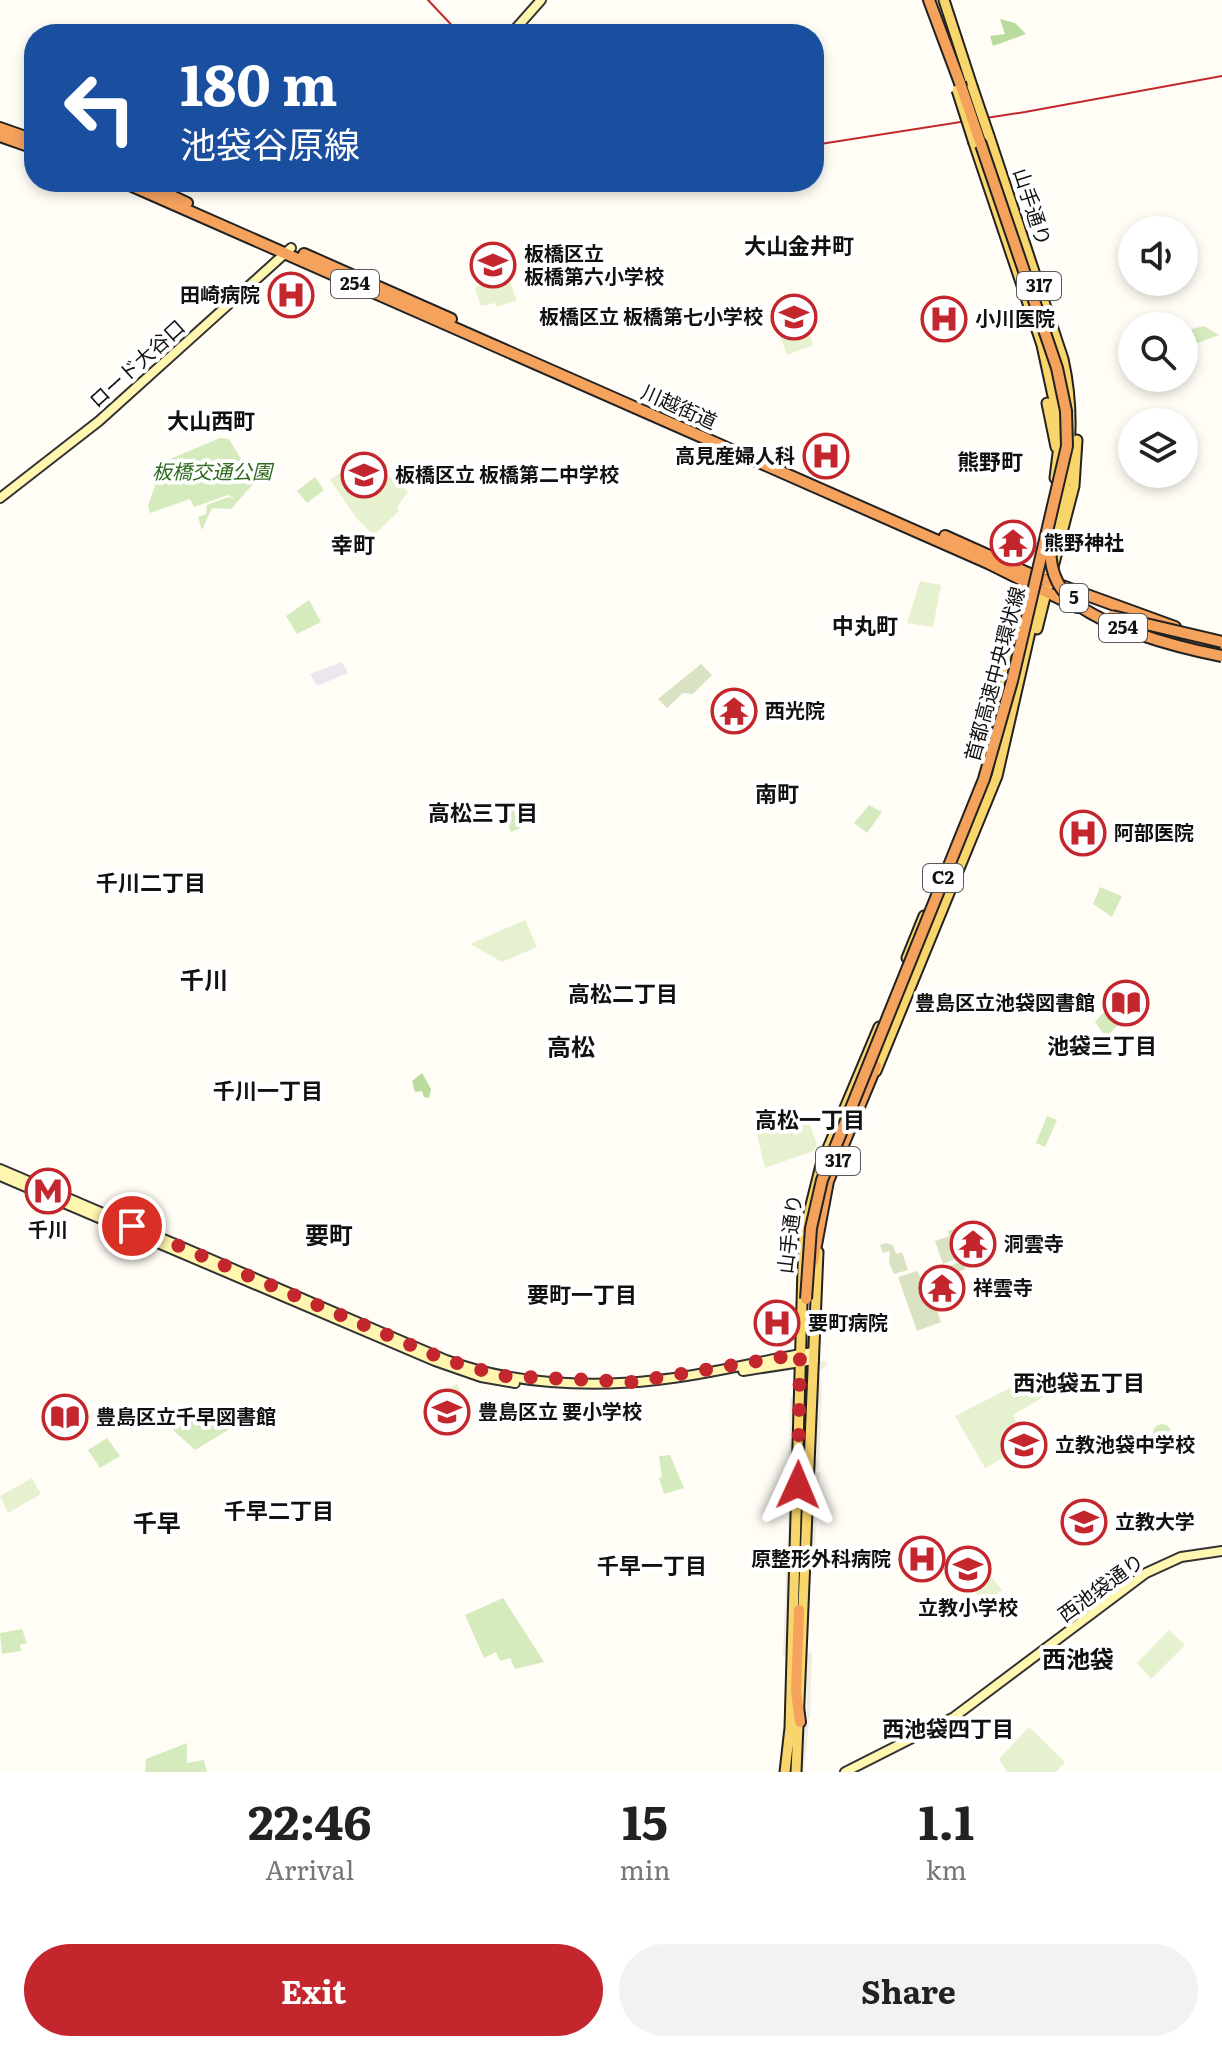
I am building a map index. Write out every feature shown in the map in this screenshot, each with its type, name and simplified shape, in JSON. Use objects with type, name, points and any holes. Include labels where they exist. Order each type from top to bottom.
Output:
[{"type":"highway","name":"首都高速中央環状線","points":[[932,0],[1059,368],[1068,411],[1064,453],[1014,681],[986,780],[828,1181],[817,1229],[808,1300],[811,1228],[822,1180],[997,741],[1064,453]]},
{"type":"highway","points":[[0,128],[24,136]]},
{"type":"highway","points":[[0,136],[24,144]]},
{"type":"highway","name":"川越街道","points":[[147,192],[288,251],[1039,582],[1122,628],[1140,628],[1175,641],[1222,649]]},
{"type":"highway","name":"川越街道","points":[[163,192],[288,251]]},
{"type":"highway","name":"5","points":[[1064,453],[1052,551],[1057,573],[1066,589],[1082,604],[1109,615],[1222,649]]},
{"type":"highway","name":"川越街道","points":[[1039,582],[1074,590],[1169,625],[1222,649]]},
{"type":"highway","points":[[1074,590],[1115,612],[1175,637],[1222,649]]},
{"type":"highway","points":[[900,976],[910,967],[967,821]]},
{"type":"highway","points":[[799,1610],[796,1692],[800,1722]]},
{"type":"main road","points":[[520,24],[541,0]]},
{"type":"main road","name":"山手通り","points":[[785,1772],[814,1356],[819,1233],[825,1200],[890,1034],[988,802],[1003,751],[1063,451],[1061,424],[1042,345],[974,143],[944,0]]},
{"type":"main road","name":"山手通り","points":[[796,1772],[800,1722],[800,1358],[803,1248],[810,1203],[826,1153],[982,776],[1039,582],[1074,486],[1077,427],[1063,359],[989,136],[963,85]]},
{"type":"main road","name":"ロード大谷口","points":[[0,498],[99,421],[288,251]]},
{"type":"main road","points":[[1047,403],[1064,453]]},
{"type":"main road","name":"317","points":[[1039,582],[1064,453],[1061,424]]},
{"type":"main road","points":[[886,1009],[892,1018],[899,1013]]},
{"type":"main road","points":[[878,1029],[886,1022],[890,1024],[890,1034]]},
{"type":"main road","points":[[0,1169],[446,1360],[494,1374],[532,1379],[633,1382],[814,1356]]},
{"type":"main road","points":[[0,1176],[435,1361],[496,1380],[636,1387],[800,1358]]},
{"type":"main road","name":"西池袋通り","points":[[845,1772],[954,1717],[1146,1573],[1181,1557],[1222,1551]]},
{"type":"shaded area","points":[[342,662],[348,673],[317,686],[310,674]]},
{"type":"shaded area","points":[[821,1361],[828,1364],[819,1372],[822,1384],[819,1469],[813,1467],[816,1365]]},
{"type":"shaded area","points":[[790,1398],[795,1399],[793,1465],[789,1465]]},
{"type":"shaded area","points":[[790,1468],[794,1471],[791,1561],[787,1562],[781,1561],[787,1557]]},
{"type":"shaded area","points":[[820,1472],[815,1573],[808,1567],[813,1473]]},
{"type":"shaded area","points":[[782,1569],[791,1573],[788,1653],[783,1657],[786,1576]]},
{"type":"shaded area","points":[[812,1652],[810,1718],[807,1719],[806,1654]]},
{"type":"shaded area","points":[[809,1722],[804,1772],[798,1772],[804,1725]]},
{"type":"green space","points":[[1000,19],[1015,23],[1026,34],[993,46],[990,36],[1005,34]]},
{"type":"green space","points":[[503,265],[517,300],[497,307],[495,303],[481,306],[475,289],[496,267]]},
{"type":"green space","points":[[803,311],[813,345],[787,355],[774,320]]},
{"type":"green space","points":[[1204,326],[1219,335],[1198,343],[1198,328]]},
{"type":"green space","name":"板橋交通公園","points":[[220,438],[229,439],[255,482],[231,509],[212,508],[202,530],[198,517],[206,514],[207,505],[228,497],[235,499],[228,495],[194,507],[190,499],[150,513],[148,506],[163,462]]},
{"type":"green space","points":[[359,459],[367,467],[374,464],[408,492],[397,507],[399,511],[374,535],[358,520],[330,480]]},
{"type":"green space","points":[[315,477],[324,490],[307,503],[297,491]]},
{"type":"green space","points":[[920,581],[941,585],[933,627],[907,623]]},
{"type":"green space","points":[[309,600],[321,622],[297,634],[286,616]]},
{"type":"green space","points":[[701,664],[712,675],[693,694],[683,693],[667,708],[658,699]]},
{"type":"green space","points":[[869,805],[882,812],[867,833],[854,823]]},
{"type":"green space","points":[[512,807],[521,828],[511,832],[502,812]]},
{"type":"green space","points":[[1100,887],[1122,896],[1112,917],[1093,904]]},
{"type":"green space","points":[[525,920],[537,947],[502,962],[470,944]]},
{"type":"green space","points":[[1112,1003],[1126,1017],[1106,1037],[1095,1022]]},
{"type":"green space","points":[[422,1073],[431,1089],[429,1098],[424,1097],[422,1091],[415,1092],[412,1081]]},
{"type":"green space","points":[[1047,1116],[1057,1120],[1045,1147],[1036,1143]]},
{"type":"green space","points":[[804,1121],[810,1125],[817,1144],[813,1151],[765,1168],[757,1135]]},
{"type":"green space","points":[[968,1228],[972,1237],[961,1241],[965,1255],[943,1264],[935,1241],[949,1236],[948,1231]]},
{"type":"green space","points":[[880,1245],[893,1245],[896,1254],[902,1252],[908,1270],[894,1274],[889,1263],[890,1251],[883,1253]]},
{"type":"green space","points":[[963,1261],[966,1269],[928,1283],[941,1322],[917,1331],[898,1277],[917,1271],[920,1277]]},
{"type":"green space","points":[[1036,1375],[1047,1395],[1013,1415],[1028,1444],[985,1468],[955,1416]]},
{"type":"green space","points":[[457,1384],[471,1411],[439,1428],[425,1401]]},
{"type":"green space","points":[[212,1406],[233,1427],[195,1450],[173,1430]]},
{"type":"green space","points":[[1158,1424],[1166,1424],[1171,1433],[1169,1440],[1158,1442],[1153,1437],[1153,1429]]},
{"type":"green space","points":[[1142,1434],[1150,1434],[1155,1443],[1153,1450],[1142,1452],[1137,1447],[1137,1439]]},
{"type":"green space","points":[[107,1438],[120,1456],[100,1468],[88,1450]]},
{"type":"green space","points":[[670,1455],[684,1488],[664,1494],[659,1478],[662,1477],[659,1456]]},
{"type":"green space","points":[[32,1478],[41,1494],[8,1513],[0,1496]]},
{"type":"green space","points":[[975,1556],[1002,1590],[984,1603],[958,1570]]},
{"type":"green space","points":[[503,1598],[544,1662],[515,1669],[510,1658],[500,1661],[496,1652],[484,1658],[465,1615]]},
{"type":"green space","points":[[22,1629],[27,1643],[20,1645],[21,1651],[2,1654],[0,1633]]},
{"type":"green space","points":[[1169,1630],[1185,1645],[1151,1679],[1137,1663]]},
{"type":"green space","points":[[1029,1727],[1065,1762],[1056,1772],[1007,1772],[999,1759]]},
{"type":"green space","points":[[187,1743],[187,1763],[204,1760],[207,1772],[145,1772],[146,1759]]},
{"type":"tunnel","points":[[808,1395],[810,1301]]},
{"type":"railway","points":[[428,0],[451,24]]},
{"type":"railway","points":[[824,143],[1025,112],[1222,76]]},
{"type":"place","name":"板橋区立 板橋第六小学校","points":[[493,265]]},
{"type":"place","name":"田崎病院","points":[[291,295]]},
{"type":"place","name":"板橋区立 板橋第七小学校","points":[[794,317]]},
{"type":"place","name":"小川医院","points":[[944,319]]},
{"type":"place","name":"高見産婦人科","points":[[826,456]]},
{"type":"place","name":"板橋区立 板橋第二中学校","points":[[364,475]]},
{"type":"place","name":"熊野神社","points":[[1013,543]]},
{"type":"place","name":"西光院","points":[[734,711]]},
{"type":"place","name":"阿部医院","points":[[1083,833]]},
{"type":"place","name":"豊島区立池袋図書館","points":[[1126,1003]]},
{"type":"place","name":"千川","points":[[48,1191]]},
{"type":"place","name":"洞雲寺","points":[[973,1244]]},
{"type":"place","name":"祥雲寺","points":[[942,1288]]},
{"type":"place","name":"要町病院","points":[[777,1323]]},
{"type":"place","name":"豊島区立 要小学校","points":[[447,1412]]},
{"type":"place","name":"豊島区立千早図書館","points":[[65,1417]]},
{"type":"place","name":"立教池袋中学校","points":[[1024,1445]]},
{"type":"place","name":"立教大学","points":[[1084,1522]]},
{"type":"place","name":"原整形外科病院","points":[[922,1559]]},
{"type":"place","name":"立教小学校","points":[[968,1569]]},
{"type":"district","name":"大山金井町","points":[[799,246]]},
{"type":"district","name":"大山西町","points":[[211,421]]},
{"type":"district","name":"熊野町","points":[[990,462]]},
{"type":"district","name":"幸町","points":[[353,545]]},
{"type":"district","name":"中丸町","points":[[865,626]]},
{"type":"district","name":"南町","points":[[777,794]]},
{"type":"district","name":"高松三丁目","points":[[483,813]]},
{"type":"district","name":"千川二丁目","points":[[151,883]]},
{"type":"district","name":"千川","points":[[204,981]]},
{"type":"district","name":"高松二丁目","points":[[623,994]]},
{"type":"district","name":"池袋三丁目","points":[[1102,1046]]},
{"type":"district","name":"高松","points":[[571,1048]]},
{"type":"district","name":"千川一丁目","points":[[268,1091]]},
{"type":"district","name":"高松一丁目","points":[[810,1120]]},
{"type":"district","name":"要町","points":[[329,1236]]},
{"type":"district","name":"要町一丁目","points":[[582,1295]]},
{"type":"district","name":"西池袋五丁目","points":[[1079,1383]]},
{"type":"district","name":"千早二丁目","points":[[279,1511]]},
{"type":"district","name":"千早","points":[[157,1524]]},
{"type":"district","name":"千早一丁目","points":[[652,1566]]},
{"type":"district","name":"西池袋","points":[[1078,1660]]},
{"type":"district","name":"西池袋四丁目","points":[[948,1729]]},
{"type":"route","points":[[132,1226],[446,1360],[503,1376],[617,1383],[660,1380],[800,1354],[798,1485]]}]
